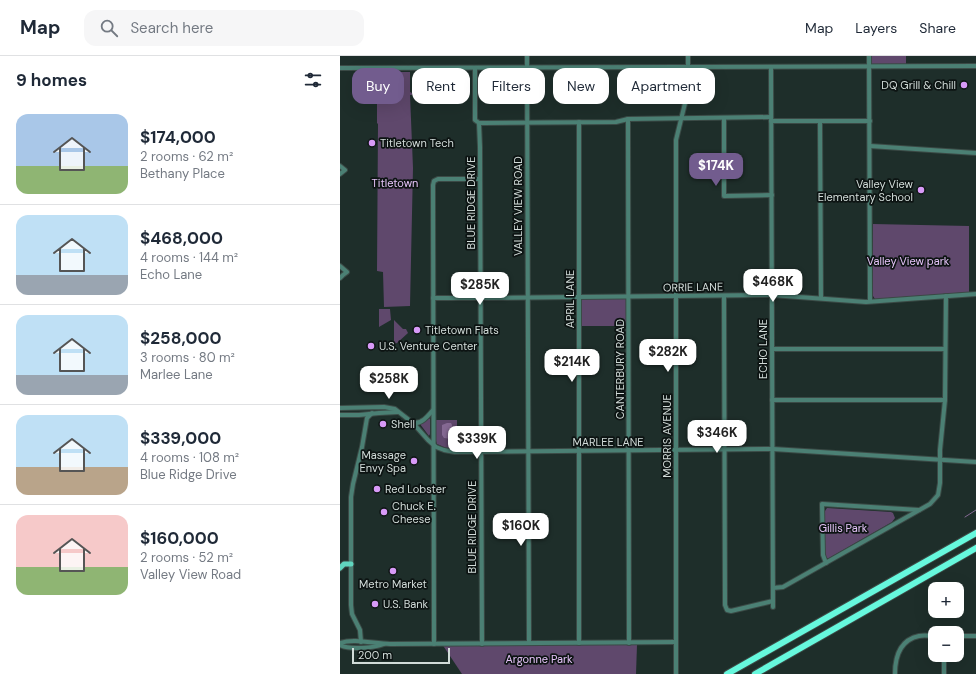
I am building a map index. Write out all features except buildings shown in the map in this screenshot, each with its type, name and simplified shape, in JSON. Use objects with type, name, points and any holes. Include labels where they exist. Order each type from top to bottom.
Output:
[{"type":"highway","points":[[727,674],[976,533]]},
{"type":"highway","points":[[755,674],[976,548]]},
{"type":"main road","points":[[341,564],[351,564]]},
{"type":"street","name":"VALLEY VIEW ROAD","points":[[527,56],[527,68]]},
{"type":"street","name":"MORRIS AVENUE","points":[[676,674],[676,140],[688,91],[688,56]]},
{"type":"street","points":[[869,56],[870,302]]},
{"type":"street","name":"ECHO LANE","points":[[771,66],[773,607]]},
{"type":"street","points":[[527,68],[976,66]]},
{"type":"street","points":[[340,68],[475,68]]},
{"type":"street","name":"BLUE RIDGE DRIVE","points":[[475,68],[475,120],[479,123],[480,179],[482,644]]},
{"type":"street","name":"VALLEY VIEW ROAD","points":[[527,104],[530,643]]},
{"type":"street","points":[[479,123],[616,122],[628,119],[681,118],[870,121]]},
{"type":"street","points":[[724,118],[724,196],[772,195]]},
{"type":"street","name":"CANTERBURY ROAD","points":[[628,119],[629,643]]},
{"type":"street","points":[[820,121],[821,298]]},
{"type":"street","name":"APRIL LANE","points":[[579,122],[579,643]]},
{"type":"street","points":[[870,146],[976,153]]},
{"type":"street","points":[[340,166],[345,170],[340,174]]},
{"type":"street","points":[[434,644],[432,188],[434,181],[440,179],[480,179]]},
{"type":"street","points":[[340,266],[347,272],[340,278]]},
{"type":"street","name":"ORRIE LANE","points":[[433,298],[772,295],[870,302],[976,294]]},
{"type":"street","points":[[724,296],[725,605],[727,610],[732,611],[773,601]]},
{"type":"street","points":[[773,588],[783,587],[826,563],[930,504],[938,495],[940,484],[944,400],[946,296]]},
{"type":"street","points":[[772,349],[945,349]]},
{"type":"street","points":[[772,400],[944,400]]},
{"type":"street","name":"MARLEE LANE","points":[[340,408],[395,409],[413,423],[433,444],[441,449],[455,452],[773,449],[976,462]]},
{"type":"street","points":[[413,423],[422,421],[434,409]]},
{"type":"street","points":[[340,415],[398,412]]},
{"type":"street","points":[[361,642],[360,630],[352,614],[351,507],[352,489],[366,425],[368,418],[372,414]]},
{"type":"street","points":[[359,415],[364,419],[366,425]]},
{"type":"street","points":[[826,563],[822,555],[822,504],[919,510]]},
{"type":"street","points":[[895,674],[897,656],[902,647],[909,640],[919,636],[928,636]]},
{"type":"street","points":[[964,636],[976,636]]},
{"type":"street","points":[[340,644],[344,642],[370,642],[384,644],[482,644],[676,642]]},
{"type":"street","points":[[340,644],[344,647],[361,647],[378,646],[384,644]]},
{"type":"street","points":[[944,662],[944,674]]},
{"type":"green space","points":[[869,56],[906,56],[906,67],[869,66]]},
{"type":"green space","name":"Titletown","points":[[404,72],[410,72],[410,92],[412,93],[412,95],[410,95],[413,168],[410,306],[384,307],[383,272],[377,271],[377,104],[404,104]]},
{"type":"green space","name":"Valley View park","points":[[873,224],[969,226],[969,292],[875,299],[873,296]]},
{"type":"green space","points":[[629,296],[629,326],[579,326],[579,297]]},
{"type":"green space","points":[[379,309],[390,309],[391,320],[379,327]]},
{"type":"green space","points":[[394,320],[403,329],[406,329],[408,333],[394,344]]},
{"type":"green space","points":[[429,418],[430,434],[429,436],[420,424]]},
{"type":"green space","points":[[436,420],[457,420],[457,449],[446,448],[437,444]]},
{"type":"green space","name":"Gillis Park","points":[[827,508],[891,512],[895,518],[892,522],[827,558],[825,555],[825,511]]},
{"type":"green space","name":"Argonne Park","points":[[442,644],[637,645],[636,674],[462,674]]},
{"type":"shaded area","points":[[451,423],[452,425],[453,437],[451,439],[444,438],[442,435],[442,425]]},
{"type":"waterway","points":[[965,517],[976,510]]},
{"type":"place","name":"DQ Grill & Chill","points":[[964,85]]},
{"type":"place","name":"Titletown Tech","points":[[372,143]]},
{"type":"place","name":"Valley View Elementary School","points":[[921,190]]},
{"type":"place","name":"Titletown Flats","points":[[417,330]]},
{"type":"place","name":"U.S. Venture Center","points":[[371,346]]},
{"type":"place","name":"Shell","points":[[383,424]]},
{"type":"place","name":"Massage Envy Spa","points":[[414,461]]},
{"type":"place","name":"Red Lobster","points":[[377,489]]},
{"type":"place","name":"Chuck E. Cheese","points":[[384,512]]},
{"type":"place","name":"Metro Market","points":[[393,571]]},
{"type":"place","name":"U.S. Bank","points":[[375,604]]}]
